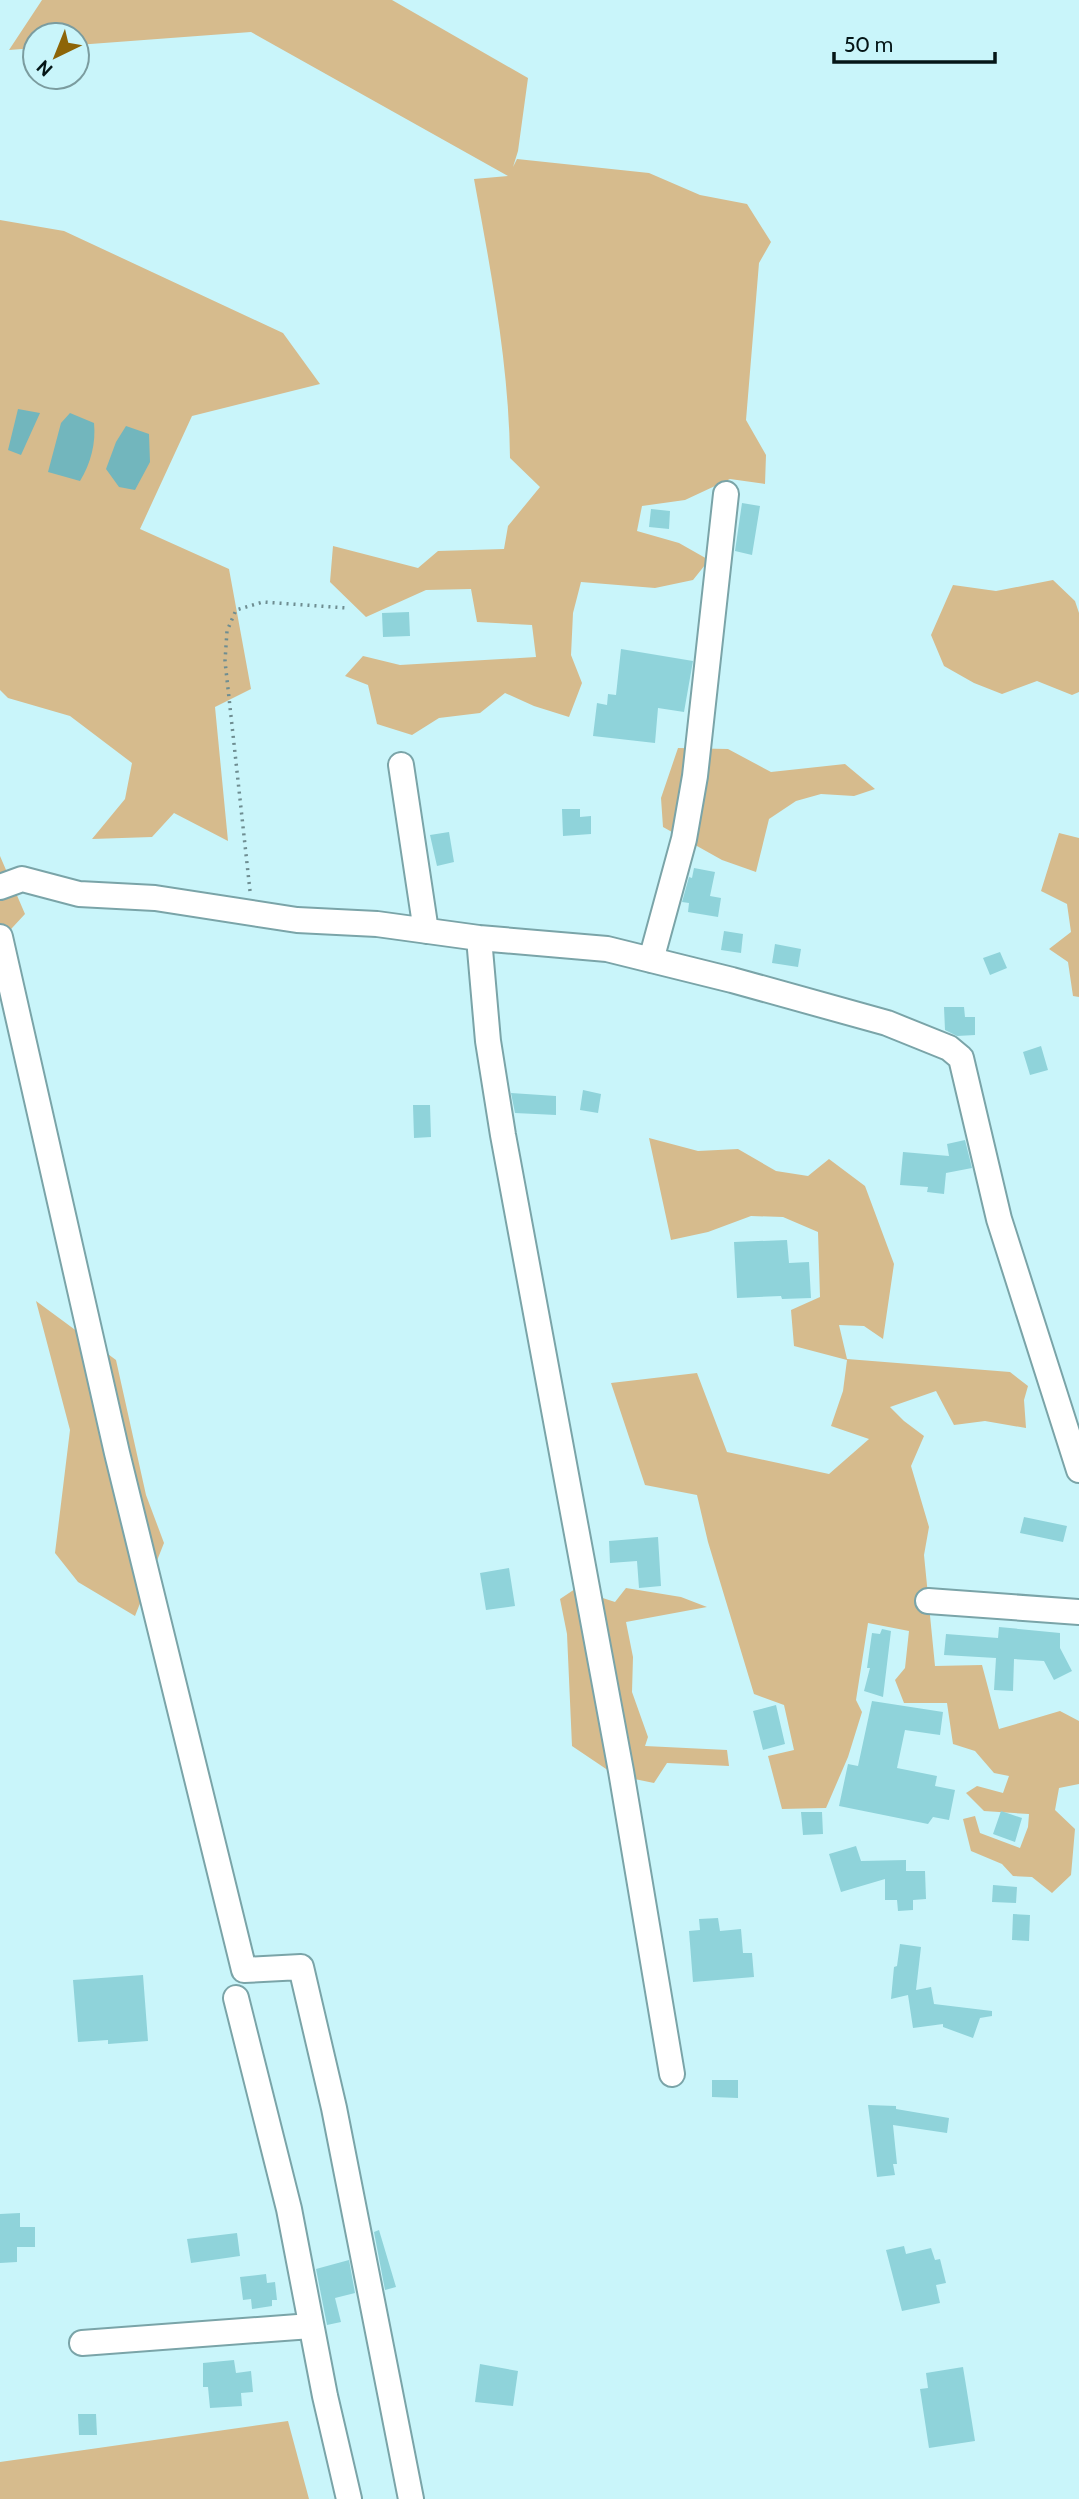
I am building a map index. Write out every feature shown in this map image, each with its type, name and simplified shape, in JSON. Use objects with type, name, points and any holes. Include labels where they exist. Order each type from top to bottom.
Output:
[{"type":"street","points":[[651,960],[684,839],[695,776],[726,494]]},
{"type":"street","points":[[401,765],[426,931]]},
{"type":"street","points":[[0,887],[22,879],[79,894],[155,898],[297,920],[377,924],[607,949],[887,1023],[949,1048],[961,1058],[999,1219],[1079,1470]]},
{"type":"street","points":[[0,937],[117,1453],[244,1970],[301,1966],[334,2109],[411,2499]]},
{"type":"street","points":[[479,937],[488,1041],[502,1135],[621,1771],[672,2074]]},
{"type":"street","points":[[928,1601],[1079,1612]]},
{"type":"street","points":[[236,1997],[289,2209],[311,2326],[349,2499]]},
{"type":"street","points":[[82,2343],[311,2326]]},
{"type":"path","points":[[252,914],[225,661],[227,631],[236,610],[263,602],[347,608]]},
{"type":"shaded area","points":[[42,0],[392,0],[528,78],[518,151],[513,167],[517,159],[649,173],[700,195],[747,204],[771,242],[759,263],[746,420],[766,455],[765,484],[730,479],[685,500],[642,506],[637,531],[679,543],[709,560],[693,580],[655,588],[581,582],[573,613],[571,655],[582,683],[569,717],[505,693],[480,713],[439,718],[412,735],[377,724],[368,685],[345,676],[363,656],[400,665],[536,657],[532,625],[477,622],[471,589],[426,590],[366,617],[330,582],[333,546],[418,568],[438,551],[504,549],[508,526],[540,487],[510,458],[503,353],[474,179],[508,176],[251,32],[91,44],[91,21],[28,21]]},
{"type":"shaded area","points":[[21,32],[21,49],[9,50]]},
{"type":"shaded area","points":[[0,220],[64,231],[283,333],[320,384],[192,416],[140,529],[229,569],[251,689],[215,707],[228,841],[174,813],[152,837],[92,839],[125,799],[132,763],[70,716],[8,698],[0,690]]},
{"type":"shaded area","points":[[1053,580],[1075,601],[1079,613],[1079,692],[1072,695],[1037,681],[1002,694],[974,683],[944,666],[931,635],[953,585],[996,591]]},
{"type":"shaded area","points":[[678,748],[728,749],[771,772],[845,764],[875,789],[854,796],[821,794],[796,801],[769,819],[756,872],[722,860],[663,827],[661,798]]},
{"type":"shaded area","points":[[1059,833],[1079,838],[1079,997],[1073,996],[1068,962],[1049,949],[1071,932],[1067,904],[1041,891]]},
{"type":"shaded area","points":[[0,856],[25,914],[0,941]]},
{"type":"shaded area","points":[[649,1138],[698,1151],[738,1149],[776,1171],[808,1176],[829,1159],[865,1186],[894,1264],[883,1339],[864,1326],[839,1325],[847,1359],[1010,1372],[1028,1386],[1024,1400],[1026,1428],[985,1421],[954,1425],[936,1391],[890,1407],[924,1436],[911,1466],[929,1527],[924,1555],[935,1666],[982,1665],[999,1729],[1060,1711],[1079,1721],[1079,1784],[1059,1788],[1055,1810],[1075,1829],[1071,1875],[1052,1893],[1032,1877],[1013,1876],[1002,1864],[971,1851],[963,1819],[975,1816],[980,1833],[1020,1848],[1028,1827],[1029,1814],[984,1811],[966,1793],[977,1786],[1003,1793],[1009,1776],[994,1773],[975,1751],[953,1744],[947,1703],[904,1703],[895,1680],[905,1668],[909,1631],[868,1623],[856,1700],[862,1712],[848,1757],[826,1808],[782,1809],[768,1756],[794,1750],[784,1705],[754,1694],[708,1542],[697,1495],[645,1485],[611,1383],[697,1373],[727,1452],[829,1474],[869,1439],[831,1426],[843,1391],[847,1360],[794,1346],[791,1310],[820,1297],[818,1232],[783,1217],[751,1216],[708,1232],[671,1240]]},
{"type":"shaded area","points":[[36,1301],[116,1360],[146,1495],[164,1543],[135,1616],[78,1582],[55,1553],[70,1430]]},
{"type":"shaded area","points":[[626,1588],[681,1597],[707,1607],[626,1622],[633,1657],[632,1692],[648,1737],[645,1746],[727,1750],[729,1766],[667,1763],[654,1783],[615,1775],[572,1746],[567,1634],[560,1599],[575,1589],[615,1602]]},
{"type":"shaded area","points":[[288,2421],[309,2499],[0,2499],[0,2462]]},
{"type":"water","points":[[18,409],[40,413],[21,455],[8,450]]},
{"type":"water","points":[[70,413],[94,423],[92,453],[80,481],[48,472],[61,423]]},
{"type":"water","points":[[126,426],[149,434],[150,462],[135,490],[119,487],[106,469],[116,442]]},
{"type":"building","points":[[742,503],[760,506],[752,555],[735,551]]},
{"type":"building","points":[[651,509],[670,511],[669,529],[649,527]]},
{"type":"building","points":[[409,612],[410,636],[383,637],[382,613]]},
{"type":"building","points":[[621,649],[693,661],[684,712],[658,708],[655,743],[593,736],[597,703],[607,705],[608,694],[616,695]]},
{"type":"building","points":[[562,809],[580,809],[580,817],[591,816],[591,834],[563,836]]},
{"type":"building","points":[[449,832],[454,862],[437,866],[430,835]]},
{"type":"building","points":[[694,868],[715,872],[710,896],[721,898],[718,917],[688,912],[689,903],[682,902]]},
{"type":"building","points":[[724,931],[743,934],[741,953],[721,950]]},
{"type":"building","points":[[775,944],[801,949],[798,967],[772,963]]},
{"type":"building","points":[[1000,952],[1007,968],[990,975],[983,958]]},
{"type":"building","points":[[944,1007],[964,1007],[965,1017],[975,1017],[975,1035],[957,1036],[945,1030]]},
{"type":"building","points":[[1041,1046],[1048,1070],[1030,1075],[1023,1052]]},
{"type":"building","points":[[583,1090],[601,1094],[598,1113],[580,1110]]},
{"type":"building","points":[[511,1093],[556,1096],[556,1115],[515,1113]]},
{"type":"building","points":[[413,1105],[430,1105],[431,1137],[414,1138]]},
{"type":"building","points":[[965,1140],[972,1168],[946,1173],[944,1194],[927,1192],[928,1187],[900,1185],[903,1152],[949,1156],[947,1144]]},
{"type":"building","points":[[787,1240],[789,1263],[809,1262],[811,1298],[737,1298],[734,1242]]},
{"type":"building","points":[[1024,1517],[1067,1526],[1063,1542],[1020,1533]]},
{"type":"building","points":[[658,1537],[661,1586],[639,1588],[637,1561],[610,1563],[609,1541]]},
{"type":"building","points":[[509,1568],[515,1606],[486,1610],[480,1573]]},
{"type":"building","points":[[999,1627],[1060,1633],[1060,1648],[1072,1671],[1054,1680],[1044,1661],[1014,1659],[1013,1691],[994,1690],[996,1658],[944,1655],[946,1634],[998,1638]]},
{"type":"building","points":[[882,1629],[891,1631],[883,1697],[864,1691],[870,1668],[867,1668],[872,1633],[880,1634]]},
{"type":"building","points":[[872,1701],[943,1712],[940,1735],[905,1730],[897,1768],[937,1776],[935,1786],[955,1790],[949,1820],[933,1817],[928,1824],[839,1806],[848,1764],[858,1766]]},
{"type":"building","points":[[776,1705],[785,1744],[763,1750],[753,1711]]},
{"type":"building","points":[[1001,1811],[1022,1818],[1015,1842],[993,1834]]},
{"type":"building","points":[[801,1812],[822,1812],[823,1834],[803,1835]]},
{"type":"building","points":[[856,1846],[861,1861],[906,1860],[906,1871],[925,1871],[926,1899],[913,1900],[913,1910],[898,1911],[897,1900],[885,1900],[885,1879],[841,1892],[829,1854]]},
{"type":"building","points":[[993,1885],[1017,1887],[1016,1903],[992,1902]]},
{"type":"building","points":[[1013,1914],[1030,1915],[1029,1941],[1012,1940]]},
{"type":"building","points":[[718,1918],[720,1931],[741,1929],[743,1953],[752,1953],[754,1977],[693,1982],[689,1931],[700,1930],[699,1919]]},
{"type":"building","points":[[900,1944],[921,1947],[916,1990],[931,1987],[934,2004],[992,2011],[992,2016],[980,2018],[973,2038],[943,2027],[943,2024],[913,2028],[908,1995],[891,1999],[894,1967],[897,1966]]},
{"type":"building","points":[[143,1975],[148,2041],[108,2044],[108,2040],[78,2042],[73,1980]]},
{"type":"building","points":[[712,2080],[738,2080],[738,2098],[712,2097]]},
{"type":"building","points":[[868,2105],[896,2106],[896,2109],[949,2118],[947,2133],[893,2125],[897,2164],[893,2164],[895,2175],[877,2177]]},
{"type":"building","points":[[20,2213],[20,2227],[35,2227],[35,2247],[17,2247],[17,2262],[0,2263],[0,2214]]},
{"type":"building","points":[[379,2230],[396,2287],[385,2290],[374,2232]]},
{"type":"building","points":[[237,2233],[240,2256],[191,2263],[187,2239]]},
{"type":"building","points":[[904,2246],[906,2254],[931,2248],[935,2260],[940,2259],[946,2283],[936,2285],[940,2303],[902,2311],[886,2250]]},
{"type":"building","points":[[349,2260],[355,2293],[335,2298],[341,2322],[327,2325],[316,2269]]},
{"type":"building","points":[[266,2274],[267,2283],[275,2282],[277,2300],[272,2300],[272,2306],[252,2309],[251,2299],[243,2300],[240,2277]]},
{"type":"building","points":[[234,2360],[236,2373],[251,2371],[253,2392],[241,2393],[242,2406],[210,2408],[208,2387],[203,2387],[203,2363]]},
{"type":"building","points":[[480,2364],[518,2371],[513,2406],[475,2402]]},
{"type":"building","points":[[963,2367],[975,2441],[929,2448],[920,2389],[928,2388],[926,2373]]},
{"type":"building","points":[[78,2414],[96,2414],[97,2435],[79,2435]]}]
